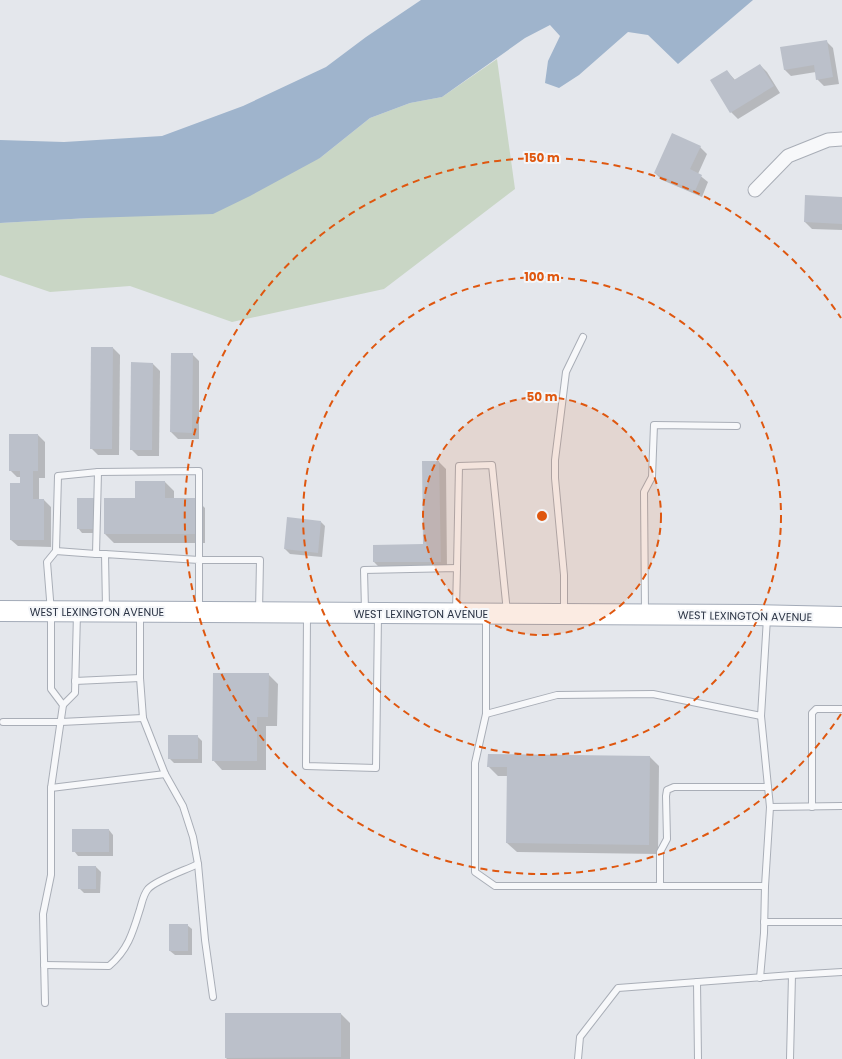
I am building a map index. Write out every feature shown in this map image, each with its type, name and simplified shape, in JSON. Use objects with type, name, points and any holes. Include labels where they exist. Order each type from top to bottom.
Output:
[{"type":"main road","name":"WEST LEXINGTON AVENUE","points":[[0,611],[842,617]]},
{"type":"street","points":[[755,190],[788,156],[828,140],[842,139]]},
{"type":"lane","points":[[564,614],[564,575],[555,478],[555,460],[566,372],[583,337]]},
{"type":"lane","points":[[645,615],[644,492],[652,477],[654,425],[737,426]]},
{"type":"lane","points":[[456,614],[459,466],[492,465],[507,614]]},
{"type":"lane","points":[[63,705],[51,689],[51,612],[47,562],[56,551],[58,476],[98,472],[199,471],[199,612]]},
{"type":"lane","points":[[96,554],[98,472]]},
{"type":"lane","points":[[56,551],[199,560],[260,560],[259,613]]},
{"type":"lane","points":[[106,554],[106,612]]},
{"type":"lane","points":[[308,613],[306,766],[376,768],[372,613],[364,570],[457,568]]},
{"type":"lane","points":[[45,1003],[43,914],[51,874],[51,788],[63,705],[75,693],[77,612]]},
{"type":"lane","points":[[140,612],[140,678],[143,718],[165,774],[183,806],[192,837],[198,864],[205,940],[213,997]]},
{"type":"lane","points":[[486,614],[486,714],[475,763],[475,872],[495,886],[764,886]]},
{"type":"lane","points":[[760,978],[764,922],[764,886],[770,807],[761,716],[768,616]]},
{"type":"lane","points":[[75,681],[140,678]]},
{"type":"lane","points":[[486,714],[557,695],[653,694],[761,716]]},
{"type":"lane","points":[[812,807],[812,713],[816,709],[842,710]]},
{"type":"lane","points":[[3,722],[61,722],[143,718]]},
{"type":"lane","points":[[51,788],[165,774]]},
{"type":"lane","points":[[660,886],[660,852],[667,839],[666,796],[668,790],[674,787],[768,787]]},
{"type":"lane","points":[[770,807],[842,806]]},
{"type":"lane","points":[[44,965],[109,966],[118,959],[130,940],[144,896],[148,889],[198,864]]},
{"type":"lane","points":[[764,922],[842,922]]},
{"type":"lane","points":[[578,1059],[580,1037],[618,988],[842,972]]},
{"type":"lane","points":[[790,1059],[792,975]]},
{"type":"lane","points":[[697,982],[698,1059]]},
{"type":"green space","points":[[497,59],[515,189],[384,289],[232,322],[130,286],[50,292],[0,275],[0,223],[89,218],[320,158],[370,118],[410,103],[442,97]]},
{"type":"water","points":[[421,0],[753,0],[678,64],[648,35],[628,32],[579,75],[559,88],[545,83],[548,61],[560,36],[550,25],[525,38],[442,97],[410,103],[370,118],[320,158],[250,196],[213,214],[89,218],[0,223],[0,140],[64,142],[162,136],[243,106],[326,67],[366,37]]},
{"type":"building","points":[[827,40],[833,77],[816,80],[814,65],[784,70],[780,47]]},
{"type":"building","points":[[760,64],[774,86],[730,113],[710,80],[727,70],[734,80]]},
{"type":"building","points":[[672,133],[701,146],[690,169],[702,175],[695,191],[654,173]]},
{"type":"building","points":[[805,195],[842,197],[842,224],[804,222]]},
{"type":"building","points":[[91,347],[113,347],[112,449],[90,449]]},
{"type":"building","points":[[171,353],[193,353],[192,433],[170,432]]},
{"type":"building","points":[[131,362],[153,363],[152,450],[130,450]]},
{"type":"building","points":[[9,434],[38,434],[38,471],[33,471],[33,499],[44,499],[44,540],[10,540],[10,483],[20,483],[20,471],[9,471]]},
{"type":"building","points":[[422,461],[439,461],[441,562],[373,562],[373,545],[423,544]]},
{"type":"building","points":[[135,481],[165,481],[165,498],[196,498],[196,534],[104,534],[104,498],[135,498]]},
{"type":"building","points":[[77,498],[94,498],[93,529],[77,529]]},
{"type":"building","points":[[287,517],[321,521],[318,553],[284,549]]},
{"type":"building","points":[[213,673],[269,673],[268,717],[257,717],[257,761],[212,761]]},
{"type":"building","points":[[168,735],[198,735],[198,759],[168,759]]},
{"type":"building","points":[[488,754],[650,756],[649,845],[506,843],[507,767],[487,767]]},
{"type":"building","points":[[72,829],[109,829],[109,852],[72,852]]},
{"type":"building","points":[[78,866],[96,866],[96,889],[78,889]]},
{"type":"building","points":[[169,924],[188,924],[188,951],[169,951]]},
{"type":"building","points":[[225,1013],[341,1013],[341,1057],[225,1058]]}]
